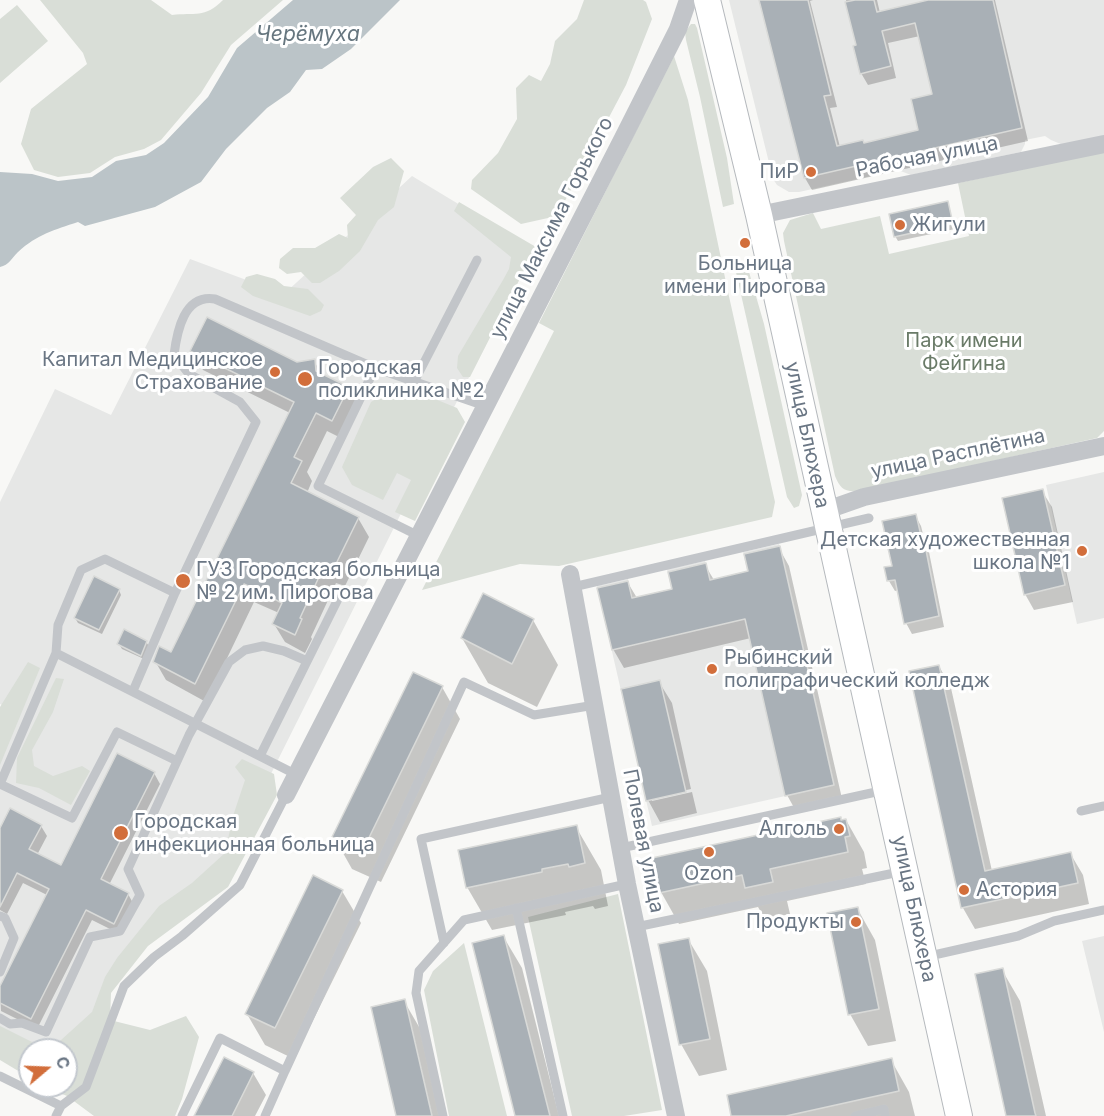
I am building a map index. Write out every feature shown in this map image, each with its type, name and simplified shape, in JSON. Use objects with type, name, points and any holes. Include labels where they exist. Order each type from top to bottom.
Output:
[{"type":"street","name":"улица Максима Горького","points":[[286,795],[629,128],[678,29],[688,0]]},
{"type":"street","name":"улица Блюхера","points":[[707,0],[759,214],[959,1116]]},
{"type":"street","name":"Рабочая улица","points":[[759,214],[1104,144]]},
{"type":"street","name":"улица Расплётина","points":[[825,519],[864,497],[1104,446]]},
{"type":"street","name":"Полевая улица","points":[[572,581],[627,884],[675,1116]]},
{"type":"lane","points":[[414,382],[477,260]]},
{"type":"lane","points":[[133,691],[175,593],[256,422],[240,402],[189,374],[174,355],[177,331],[190,306],[197,300],[215,299],[375,368],[485,406]]},
{"type":"lane","points":[[375,368],[318,486],[419,536]]},
{"type":"lane","points":[[572,581],[825,519],[869,518]]},
{"type":"lane","points":[[175,593],[105,559],[81,570],[58,625],[56,653],[0,784],[72,818],[117,732],[177,761]]},
{"type":"lane","points":[[260,756],[338,599]]},
{"type":"lane","points":[[0,1018],[10,1024],[22,1023],[46,1032],[90,937],[120,931],[140,895],[128,869],[195,723],[222,673],[237,655],[255,647],[273,648],[307,661]]},
{"type":"lane","points":[[56,653],[297,775]]},
{"type":"lane","points":[[265,1116],[464,682],[534,715],[595,705]]},
{"type":"lane","points":[[621,848],[887,790]]},
{"type":"lane","points":[[56,1116],[61,1106],[86,1088],[115,1016],[124,986],[154,957],[182,936],[240,885],[286,795]]},
{"type":"lane","points":[[444,943],[421,839],[611,797]]},
{"type":"lane","points":[[1081,811],[1104,806]]},
{"type":"lane","points":[[636,927],[906,871]]},
{"type":"lane","points":[[443,1116],[416,993],[419,972],[464,920],[627,884]]},
{"type":"lane","points":[[516,908],[563,1116]]},
{"type":"lane","points":[[925,957],[1018,936],[1054,921],[1104,910]]},
{"type":"lane","points":[[0,916],[5,918],[14,938],[0,972]]},
{"type":"lane","points":[[182,1116],[220,1038],[285,1071]]},
{"type":"lane","points":[[0,1076],[61,1106]]},
{"type":"lane","points":[[855,1116],[884,1110],[885,1116]]},
{"type":"shaded area","points":[[729,0],[1104,0],[1104,136],[1063,145],[1045,136],[1025,140],[1021,152],[911,175],[898,170],[799,192],[789,192],[777,185],[773,179]]},
{"type":"shaded area","points":[[412,176],[533,249],[213,890],[138,944],[78,1043],[78,1038],[18,1038],[18,1049],[0,1047],[0,733],[12,710],[0,704],[0,502],[55,389],[111,415],[190,259],[284,294]]},
{"type":"shaded area","name":"Детская художественная школа №1","points":[[1104,472],[1104,618],[1077,624],[1046,485]]},
{"type":"shaded area","name":"Рыбинский полиграфический колледж","points":[[779,544],[834,785],[652,826],[597,586],[628,579],[633,598],[671,589],[667,569],[705,561],[710,580],[747,571],[743,552]]},
{"type":"shaded area","points":[[1104,936],[1104,1032],[1082,941]]},
{"type":"green space","points":[[40,0],[151,0],[172,15],[199,14],[210,10],[223,0],[283,0],[231,45],[201,93],[161,140],[144,149],[115,157],[90,173],[58,177],[34,170],[21,144],[31,109],[87,64],[83,53]]},
{"type":"green space","points":[[584,0],[643,0],[646,2],[652,19],[626,85],[557,216],[521,224],[471,189],[472,180],[498,153],[517,119],[516,88],[529,75],[541,81],[550,64],[555,41],[577,19]]},
{"type":"green space","points":[[17,5],[48,41],[0,83],[0,19]]},
{"type":"green space","points":[[691,24],[695,24],[697,28],[727,158],[734,204],[723,207],[686,40],[685,32]]},
{"type":"green space","points":[[674,56],[688,100],[775,502],[772,517],[559,566],[520,564],[422,590],[554,331],[539,323]]},
{"type":"green space","name":"Парк имени Фейгина","points":[[1104,152],[1104,431],[1097,438],[857,491],[843,488],[835,476],[784,241],[783,233],[790,220],[813,213],[821,229],[880,216],[889,254],[969,236],[958,183]]},
{"type":"green space","points":[[391,158],[404,171],[394,207],[378,220],[360,251],[339,271],[320,283],[312,283],[301,272],[287,274],[279,268],[280,259],[293,248],[315,248],[339,234],[348,238],[347,225],[356,215],[340,198],[373,167]]},
{"type":"green space","points":[[459,202],[536,247],[470,377],[463,377],[457,368],[458,356],[509,269],[511,257],[454,211]]},
{"type":"green space","points":[[747,265],[764,324],[802,495],[799,506],[794,508],[787,497],[735,268]]},
{"type":"green space","points":[[257,274],[275,279],[284,286],[308,289],[324,305],[321,311],[310,316],[253,296],[241,287],[246,277]]},
{"type":"green space","points":[[413,390],[457,408],[465,422],[415,521],[395,512],[411,480],[397,473],[383,500],[352,485],[342,467],[371,402],[389,391]]},
{"type":"green space","points":[[28,662],[40,668],[0,765],[0,707]]},
{"type":"green space","points":[[56,678],[64,679],[53,712],[32,750],[34,766],[53,776],[82,766],[90,771],[71,805],[39,788],[16,783],[17,758]]},
{"type":"green space","points":[[242,759],[274,774],[277,795],[228,887],[148,946],[111,993],[110,1020],[150,1030],[186,1016],[199,1037],[182,1099],[175,1116],[94,1116],[70,1098],[78,1098],[78,1038],[63,1038],[92,1012],[105,977],[117,958],[159,906],[192,883],[225,853],[233,816],[245,780],[235,767]]},
{"type":"green space","points":[[618,894],[662,1110],[624,1116],[572,1116],[528,917]]},
{"type":"green space","points":[[464,943],[507,1116],[449,1116],[424,990],[433,971]]},
{"type":"green space","points":[[0,1026],[24,1038],[18,1038],[18,1071],[0,1060]]},
{"type":"water","name":"Черёмуха","points":[[293,0],[400,0],[351,49],[322,69],[306,70],[290,92],[267,108],[226,149],[201,182],[155,207],[85,226],[78,222],[46,233],[25,246],[8,263],[0,267],[0,172],[32,174],[58,181],[92,177],[116,161],[146,155],[164,143],[208,97],[237,48]]},
{"type":"building","points":[[759,0],[808,0],[831,95],[824,96],[837,146],[863,140],[864,143],[918,130],[911,99],[932,94],[915,23],[882,31],[891,66],[860,74],[853,46],[856,45],[845,2],[874,0],[877,12],[928,0],[993,0],[1022,128],[804,178]]},
{"type":"building","points":[[948,201],[953,224],[894,237],[889,214]]},
{"type":"building","points":[[207,317],[297,362],[315,359],[316,371],[349,387],[332,421],[316,413],[294,457],[302,461],[291,483],[359,517],[334,568],[325,564],[300,618],[302,619],[295,635],[272,624],[282,603],[244,584],[195,684],[153,662],[159,646],[171,652],[294,402],[190,351]]},
{"type":"building","points":[[1043,489],[1065,585],[1024,595],[1002,498]]},
{"type":"building","points":[[916,514],[922,540],[924,540],[939,616],[904,624],[895,580],[887,581],[884,567],[892,566],[882,521]]},
{"type":"building","points":[[780,546],[834,785],[785,796],[745,619],[612,650],[597,588],[628,581],[632,598],[672,589],[668,572],[706,563],[710,580],[748,571],[744,554]]},
{"type":"building","points":[[94,576],[120,589],[99,630],[74,618]]},
{"type":"building","points":[[483,593],[534,619],[512,664],[461,638]]},
{"type":"building","points":[[124,629],[147,641],[141,656],[117,644]]},
{"type":"building","points":[[939,665],[985,871],[1071,852],[1078,883],[961,908],[909,671]]},
{"type":"building","points":[[413,672],[443,686],[362,852],[332,837]]},
{"type":"building","points":[[660,680],[686,792],[646,801],[621,689]]},
{"type":"building","points":[[117,753],[155,772],[101,879],[129,893],[114,924],[86,910],[31,1019],[0,1003],[0,986],[49,889],[17,873],[0,907],[0,828],[10,808],[42,825],[29,849],[61,865]]},
{"type":"building","points":[[841,817],[841,820],[846,819],[850,836],[845,837],[848,852],[770,869],[773,882],[745,888],[742,875],[659,893],[652,858]]},
{"type":"building","points":[[577,825],[585,863],[542,869],[542,872],[466,888],[458,850]]},
{"type":"building","points":[[313,875],[343,890],[275,1028],[245,1014]]},
{"type":"building","points":[[858,907],[879,1009],[848,1015],[827,913]]},
{"type":"building","points":[[504,935],[550,1116],[515,1116],[472,943]]},
{"type":"building","points":[[689,938],[710,1039],[679,1045],[658,944]]},
{"type":"building","points":[[1003,968],[1036,1116],[1006,1116],[975,974]]},
{"type":"building","points":[[405,999],[432,1116],[396,1116],[371,1007]]},
{"type":"building","points":[[224,1057],[254,1072],[232,1116],[194,1116]]},
{"type":"building","points":[[892,1058],[899,1091],[786,1116],[731,1116],[727,1095]]},
{"type":"place","name":"ПиР","points":[[811,172]]},
{"type":"place","name":"Жигули","points":[[900,225]]},
{"type":"place","name":"Больница имени Пирогова","points":[[745,243]]},
{"type":"place","name":"Капитал Медицинское Страхование","points":[[275,372]]},
{"type":"place","name":"Городская поликлиника №2","points":[[305,379]]},
{"type":"place","name":"Детская художественная школа №1","points":[[1082,551]]},
{"type":"place","name":"ГУЗ Городская больница № 2 им. Пирогова","points":[[183,581]]},
{"type":"place","name":"Рыбинский полиграфический колледж","points":[[712,669]]},
{"type":"place","name":"Алголь","points":[[839,829]]},
{"type":"place","name":"Городская инфекционная больница","points":[[121,833]]},
{"type":"place","name":"Ozon","points":[[709,852]]},
{"type":"place","name":"Астория","points":[[964,890]]},
{"type":"place","name":"Продукты","points":[[856,922]]}]
